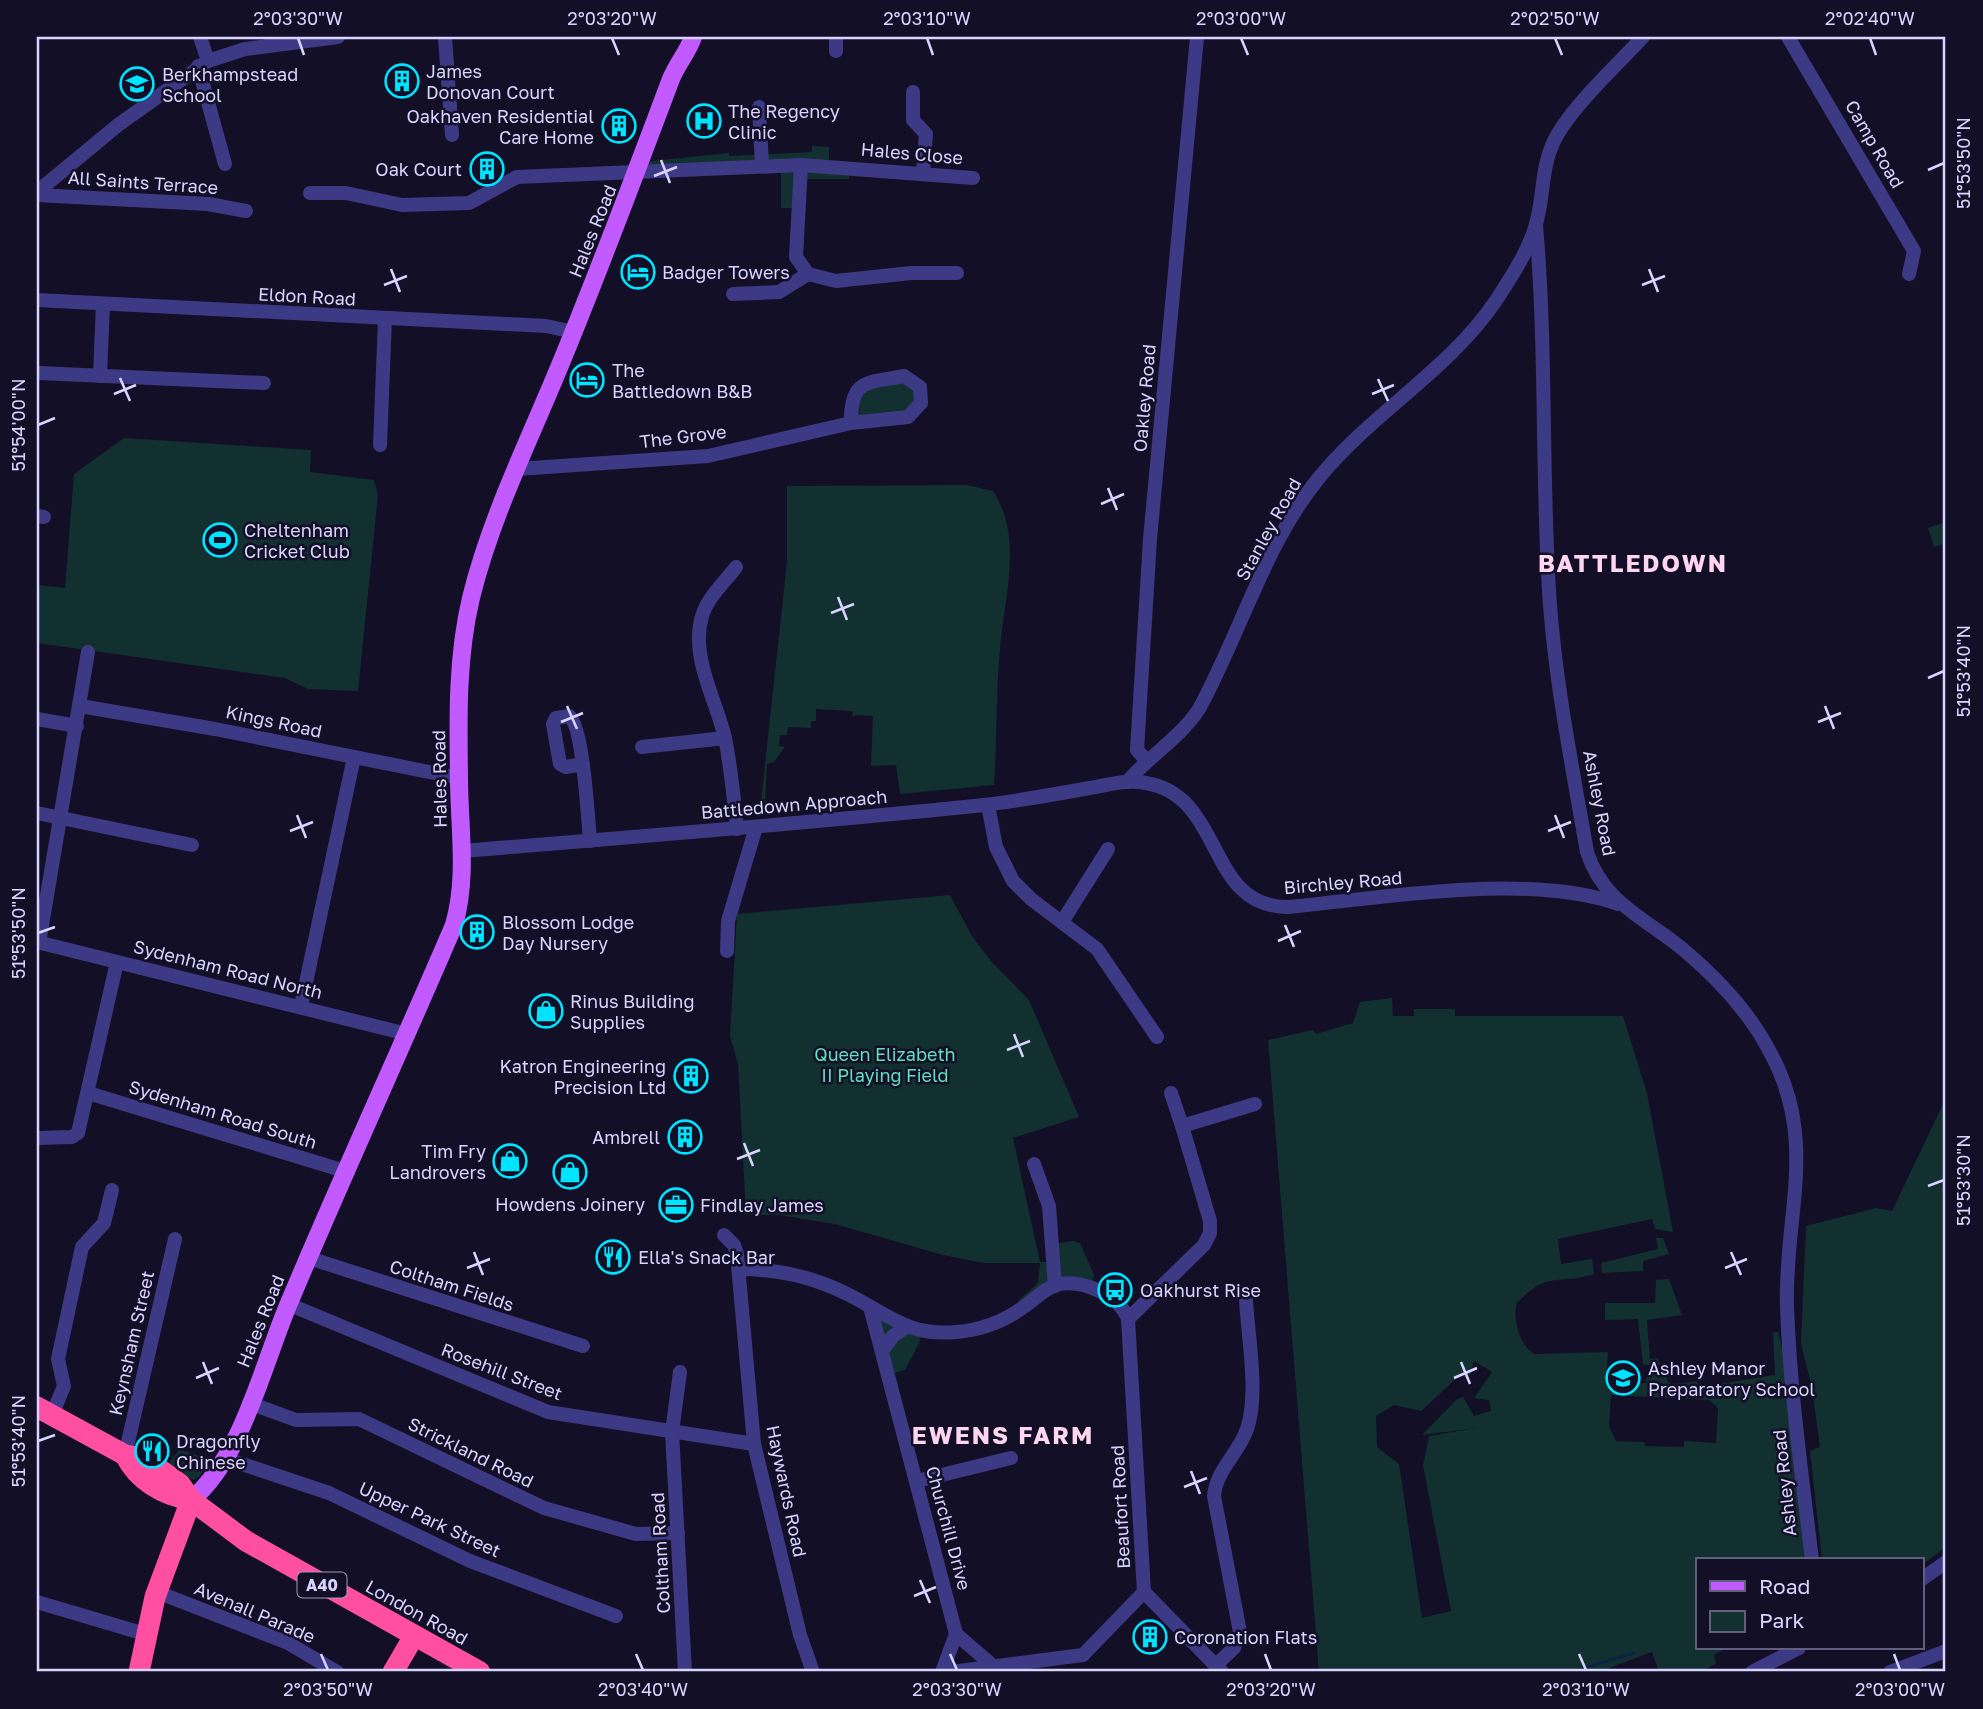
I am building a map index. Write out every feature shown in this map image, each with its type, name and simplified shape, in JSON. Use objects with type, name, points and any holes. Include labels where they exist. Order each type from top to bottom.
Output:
[{"type":"highway","name":"London Road","points":[[44,1411],[125,1455],[144,1458],[180,1484],[191,1500],[246,1541],[480,1672]]},
{"type":"highway","points":[[139,1672],[145,1634],[157,1592],[191,1500]]},
{"type":"highway","points":[[393,1672],[414,1636]]},
{"type":"main road","name":"Hales Road","points":[[191,1500],[208,1486],[226,1459],[288,1304],[454,925],[463,881],[458,778],[460,682],[468,616],[482,562],[638,172],[673,75],[694,38]]},
{"type":"street","points":[[200,37],[203,64],[225,164]]},
{"type":"street","points":[[37,193],[118,125],[203,64],[244,49],[338,37]]},
{"type":"street","points":[[445,37],[452,135]]},
{"type":"street","name":"Oakley Road","points":[[1146,760],[1137,750],[1150,539],[1197,37]]},
{"type":"street","name":"Stanley Road","points":[[1127,782],[1146,760],[1174,739],[1199,709],[1276,548],[1317,480],[1339,454],[1476,325],[1521,258],[1536,225],[1542,176],[1555,139],[1643,37]]},
{"type":"street","name":"Camp Road","points":[[1788,37],[1914,251],[1909,274]]},
{"type":"street","points":[[913,92],[913,120],[926,134],[923,173]]},
{"type":"street","points":[[759,107],[762,166]]},
{"type":"street","points":[[801,165],[796,257],[808,274],[822,280],[836,281],[911,273],[948,278]]},
{"type":"street","name":"Hales Close","points":[[310,193],[346,193],[402,205],[469,203],[517,177],[801,165],[973,178]]},
{"type":"street","name":"All Saints Terrace","points":[[37,193],[208,204],[246,211]]},
{"type":"street","name":"Ashley Road","points":[[1536,225],[1548,574],[1559,679],[1592,867],[1618,904],[1682,949],[1735,1001],[1770,1051],[1786,1091],[1798,1165],[1787,1267],[1788,1333],[1812,1558]]},
{"type":"street","points":[[1521,258],[1539,261]]},
{"type":"street","points":[[733,294],[779,292],[808,274]]},
{"type":"street","name":"Eldon Road","points":[[37,300],[545,326],[574,332]]},
{"type":"street","points":[[100,376],[103,304]]},
{"type":"street","points":[[380,445],[386,319]]},
{"type":"street","points":[[39,373],[264,383]]},
{"type":"street","name":"The Grove","points":[[517,469],[708,456],[850,423],[912,415],[921,403],[920,387],[904,376],[864,384],[853,396],[850,423]]},
{"type":"street","points":[[736,567],[706,607],[700,629],[703,673],[725,738],[737,829]]},
{"type":"street","points":[[38,942],[62,817],[88,652]]},
{"type":"street","name":"Kings Road","points":[[80,706],[458,778]]},
{"type":"street","points":[[37,719],[77,726]]},
{"type":"street","points":[[642,747],[725,738]]},
{"type":"street","points":[[301,1006],[354,757]]},
{"type":"street","points":[[583,764],[590,841]]},
{"type":"street","name":"Battledown Approach","points":[[462,851],[988,805],[1127,782]]},
{"type":"street","name":"Birchley Road","points":[[1127,782],[1157,785],[1188,804],[1199,816],[1235,883],[1252,898],[1266,905],[1288,907],[1503,890],[1578,894],[1618,904]]},
{"type":"street","points":[[988,805],[996,847],[1013,881],[1031,900],[1106,959],[1157,1037]]},
{"type":"street","points":[[37,813],[192,845]]},
{"type":"street","points":[[727,951],[728,921],[756,827]]},
{"type":"street","points":[[1062,922],[1108,849]]},
{"type":"street","points":[[1578,894],[1592,867]]},
{"type":"street","name":"Sydenham Road North","points":[[38,942],[407,1034]]},
{"type":"street","points":[[37,1138],[76,1135],[117,962]]},
{"type":"street","name":"Sydenham Road South","points":[[88,1093],[348,1172]]},
{"type":"street","points":[[739,1269],[761,1269],[804,1277],[845,1293],[872,1314],[905,1328],[946,1333],[982,1328],[1015,1313],[1055,1286],[1073,1285],[1107,1294],[1120,1304],[1128,1319],[1204,1245],[1210,1233],[1210,1221],[1171,1093]]},
{"type":"street","points":[[1182,1126],[1255,1104]]},
{"type":"street","points":[[1034,1164],[1049,1206],[1055,1286]]},
{"type":"street","points":[[44,1411],[64,1386],[58,1359],[82,1247],[104,1223],[112,1190]]},
{"type":"street","name":"Haywards Road","points":[[724,1235],[736,1249],[739,1269],[754,1444],[800,1635],[813,1672]]},
{"type":"street","name":"Keynsham Street","points":[[125,1455],[174,1239]]},
{"type":"street","name":"Coltham Fields","points":[[309,1258],[583,1346]]},
{"type":"street","points":[[1219,1669],[1234,1648],[1240,1632],[1214,1496],[1217,1480],[1247,1431],[1252,1411],[1246,1300]]},
{"type":"street","name":"Rosehill Street","points":[[288,1304],[548,1412],[754,1444]]},
{"type":"street","name":"Churchill Drive","points":[[872,1314],[956,1634]]},
{"type":"street","name":"Beaufort Road","points":[[1128,1319],[1144,1592],[1219,1669]]},
{"type":"street","points":[[882,1351],[892,1336],[905,1328]]},
{"type":"street","name":"Coltham Road","points":[[680,1372],[672,1432],[685,1672]]},
{"type":"street","name":"Strickland Road","points":[[250,1403],[296,1420],[359,1419],[544,1508],[636,1534],[678,1533]]},
{"type":"street","points":[[917,1480],[1011,1458]]},
{"type":"street","name":"Upper Park Street","points":[[226,1459],[329,1493],[470,1561],[616,1616]]},
{"type":"street","points":[[1924,1578],[1946,1562]]},
{"type":"street","name":"Avenall Parade","points":[[157,1592],[288,1643],[337,1672]]},
{"type":"street","points":[[951,1672],[1083,1655],[1144,1592]]},
{"type":"street","points":[[37,1602],[145,1634]]},
{"type":"street","points":[[942,1672],[956,1634],[992,1665]]},
{"type":"street","points":[[1752,1672],[1795,1650]]},
{"type":"street","points":[[1890,1672],[1946,1651]]},
{"type":"green space","points":[[812,146],[829,147],[829,165],[849,167],[849,179],[801,179],[799,208],[781,208],[781,166],[638,172],[642,162],[729,153],[729,156],[812,152]]},
{"type":"green space","points":[[912,379],[919,408],[851,423],[855,391]]},
{"type":"green space","name":"Cheltenham Cricket Club","points":[[124,438],[311,450],[310,472],[374,480],[378,495],[358,691],[308,689],[285,678],[37,643],[38,585],[65,588],[74,474]]},
{"type":"green space","points":[[967,485],[993,491],[1008,528],[1010,548],[999,666],[994,785],[900,794],[896,765],[871,766],[873,716],[855,715],[853,718],[852,711],[816,709],[816,721],[811,721],[811,728],[788,727],[787,735],[780,735],[779,746],[785,747],[774,762],[767,764],[765,800],[771,803],[760,811],[787,561],[787,486]]},
{"type":"green space","points":[[1946,522],[1946,543],[1934,547],[1928,528]]},
{"type":"green space","name":"Queen Elizabeth II Playing Field","points":[[950,895],[972,936],[991,961],[1029,1000],[1079,1117],[1013,1138],[1040,1262],[1053,1262],[1052,1244],[1073,1241],[1080,1243],[1094,1275],[1091,1289],[1065,1284],[1022,1308],[1018,1301],[1038,1283],[1040,1263],[984,1263],[943,1255],[835,1224],[779,1215],[746,1215],[738,1064],[730,1036],[737,914]]},
{"type":"green space","name":"Ashley Manor Preparatory School","points":[[1392,998],[1393,1016],[1414,1016],[1414,1009],[1455,1009],[1455,1016],[1623,1016],[1647,1093],[1673,1232],[1655,1229],[1652,1219],[1558,1239],[1561,1264],[1592,1259],[1594,1274],[1554,1280],[1537,1286],[1517,1303],[1516,1324],[1525,1345],[1534,1354],[1608,1352],[1606,1386],[1646,1383],[1647,1374],[1667,1377],[1667,1381],[1672,1384],[1697,1381],[1699,1387],[1775,1375],[1773,1332],[1778,1332],[1782,1347],[1788,1347],[1810,1558],[1696,1558],[1696,1650],[1723,1650],[1714,1655],[1716,1664],[1699,1672],[1659,1672],[1652,1652],[1599,1672],[1319,1672],[1268,1040],[1313,1030],[1316,1034],[1353,1023],[1360,1002]],"holes":[[[1474,1361],[1492,1372],[1474,1398],[1489,1400],[1491,1411],[1474,1416],[1463,1397],[1457,1399],[1422,1435],[1476,1428],[1429,1436],[1423,1465],[1451,1611],[1422,1618],[1399,1464],[1377,1447],[1376,1416],[1394,1405],[1421,1411],[1461,1374],[1468,1380]],[[1611,1395],[1709,1400],[1718,1408],[1716,1443],[1684,1441],[1684,1447],[1645,1446],[1644,1442],[1616,1441],[1609,1426]]]},
{"type":"green space","points":[[1946,1098],[1946,1547],[1924,1564],[1924,1558],[1822,1558],[1810,1451],[1820,1447],[1812,1388],[1801,1343],[1806,1226],[1876,1208],[1892,1211]]},
{"type":"green space","points":[[1656,1238],[1663,1238],[1669,1254],[1643,1261],[1643,1271],[1602,1273],[1601,1263],[1658,1249]]},
{"type":"green space","points":[[1669,1279],[1682,1315],[1647,1320],[1650,1359],[1657,1358],[1663,1368],[1643,1364],[1638,1319],[1605,1320],[1605,1303],[1655,1303],[1656,1280]]},
{"type":"green space","points":[[870,1307],[921,1331],[920,1341],[905,1370],[888,1375]]},
{"type":"green space","points":[[180,1449],[210,1460],[200,1476],[194,1480],[165,1467]]},
{"type":"waterway","points":[[1571,1672],[1634,1653]]},
{"type":"place","name":"James Donovan Court","points":[[402,81]]},
{"type":"place","name":"Berkhampstead School","points":[[137,84]]},
{"type":"place","name":"The Regency Clinic","points":[[704,121]]},
{"type":"place","name":"Oakhaven Residential Care Home","points":[[619,126]]},
{"type":"place","name":"Oak Court","points":[[487,169]]},
{"type":"place","name":"Badger Towers","points":[[638,272]]},
{"type":"place","name":"The Battledown B&B","points":[[587,380]]},
{"type":"place","name":"Cheltenham Cricket Club","points":[[220,540]]},
{"type":"place","name":"Blossom Lodge Day Nursery","points":[[477,932]]},
{"type":"place","name":"Rinus Building Supplies","points":[[546,1011]]},
{"type":"place","name":"Katron Engineering Precision Ltd","points":[[691,1076]]},
{"type":"place","name":"Ambrell","points":[[685,1137]]},
{"type":"place","name":"Tim Fry Landrovers","points":[[510,1161]]},
{"type":"place","name":"Howdens Joinery","points":[[570,1172]]},
{"type":"place","name":"Findlay James","points":[[676,1205]]},
{"type":"place","name":"Ella's Snack Bar","points":[[613,1257]]},
{"type":"place","name":"Oakhurst Rise","points":[[1115,1290]]},
{"type":"place","name":"Ashley Manor Preparatory School","points":[[1623,1378]]},
{"type":"place","name":"Dragonfly Chinese","points":[[152,1451]]},
{"type":"place","name":"Coronation Flats","points":[[1150,1637]]},
{"type":"district","name":"BATTLEDOWN","points":[[1633,562]]},
{"type":"district","name":"EWENS FARM","points":[[1003,1434]]}]
